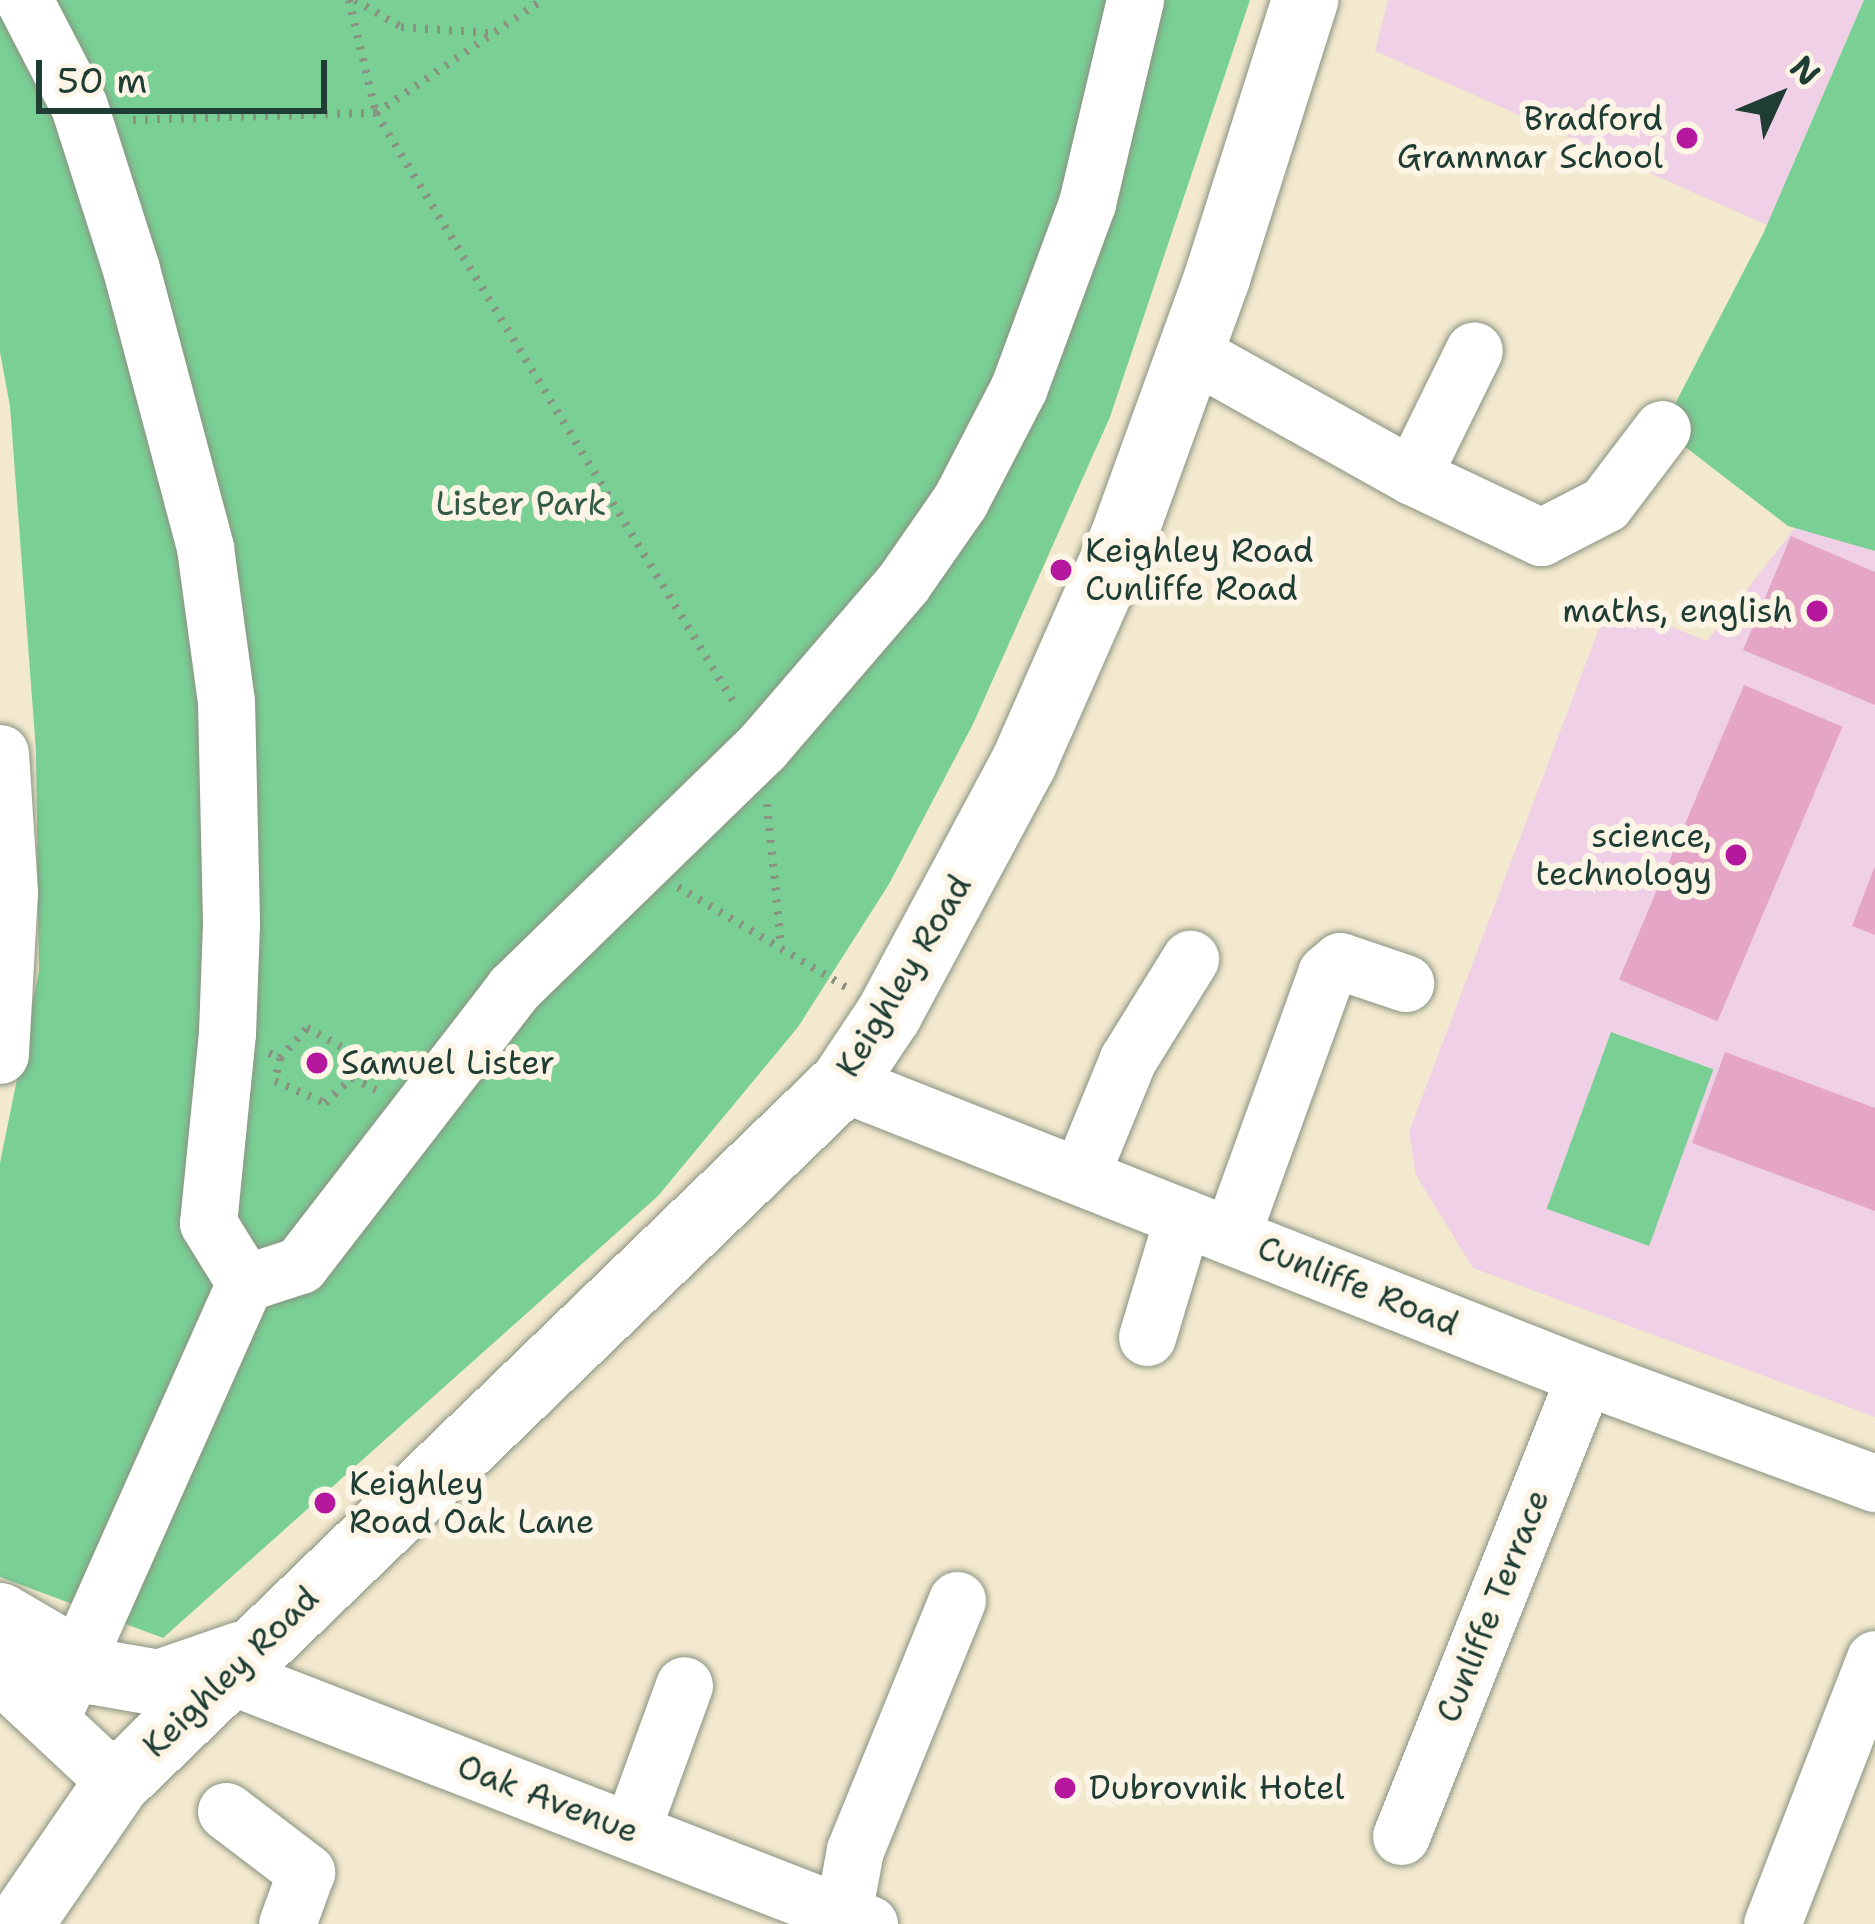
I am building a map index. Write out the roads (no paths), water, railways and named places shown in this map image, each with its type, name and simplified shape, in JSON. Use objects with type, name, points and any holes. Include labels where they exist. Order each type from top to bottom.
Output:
[{"type":"highway","name":"Keighley Road","points":[[20,1924],[117,1783],[843,1083],[945,917],[1024,762],[1124,535],[1192,353],[1305,0]]},
{"type":"highway","points":[[0,1616],[65,1689],[96,1672],[159,1683],[238,1663]]},
{"type":"street","points":[[24,0],[80,106],[131,269],[205,548],[226,701],[227,1033],[208,1222],[245,1282]]},
{"type":"street","points":[[65,1689],[245,1282],[300,1265],[513,988],[762,747],[903,583],[960,501],[1018,387],[1088,203],[1135,0]]},
{"type":"street","points":[[1412,476],[1474,350]]},
{"type":"street","points":[[1192,353],[1412,476],[1541,538],[1605,504],[1662,429]]},
{"type":"street","points":[[0,753],[9,892],[0,1055]]},
{"type":"street","points":[[1081,1176],[1127,1059],[1190,959]]},
{"type":"street","points":[[1147,1337],[1207,1226],[1327,974],[1340,961],[1405,983]]},
{"type":"street","name":"Cunliffe Road","points":[[843,1083],[1585,1376],[1875,1483]]},
{"type":"street","name":"Cunliffe Terrace","points":[[1401,1836],[1585,1376]]},
{"type":"street","points":[[856,1919],[855,1850],[957,1600]]},
{"type":"street","points":[[1772,1924],[1875,1660]]},
{"type":"street","name":"Oak Avenue","points":[[238,1663],[632,1831],[856,1919]]},
{"type":"street","points":[[0,1674],[65,1689],[117,1783]]},
{"type":"street","points":[[632,1831],[685,1685]]},
{"type":"street","points":[[226,1810],[306,1872],[287,1924]]},
{"type":"place","name":"Bradford Grammar School","points":[[1687,138]]},
{"type":"place","name":"Keighley Road Cunliffe Road","points":[[1061,570]]},
{"type":"place","name":"maths, english","points":[[1817,611]]},
{"type":"place","name":"science, technology","points":[[1736,855]]},
{"type":"place","name":"Samuel Lister","points":[[317,1063]]},
{"type":"place","name":"Keighley Road Oak Lane","points":[[325,1503]]},
{"type":"place","name":"Dubrovnik Hotel","points":[[1065,1788]]},
{"type":"park label","name":"Lister Park","points":[[521,504]]}]
